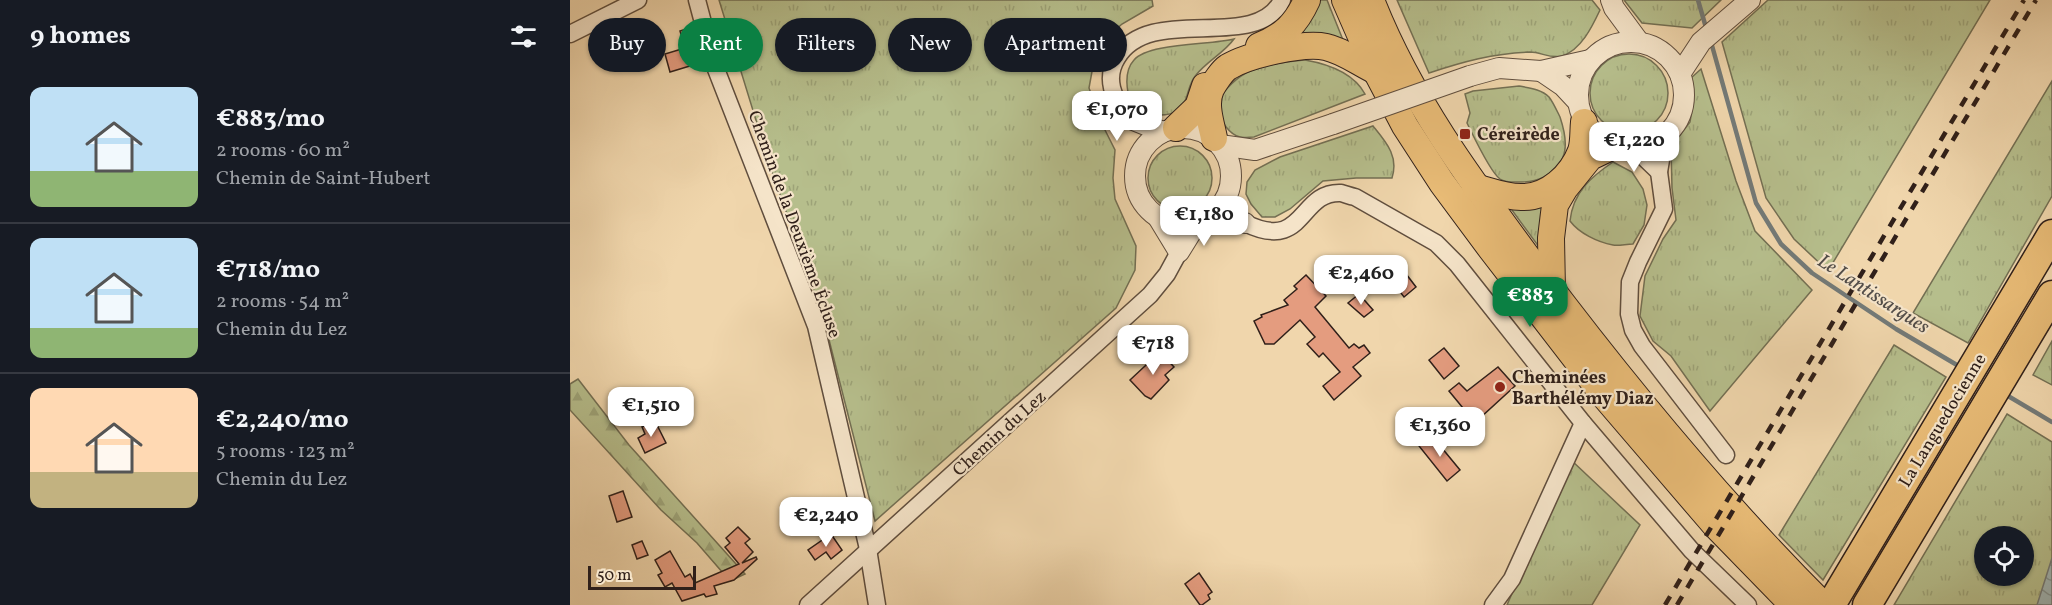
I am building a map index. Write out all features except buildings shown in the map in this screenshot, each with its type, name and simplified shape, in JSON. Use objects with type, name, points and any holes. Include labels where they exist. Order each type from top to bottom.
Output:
[{"type":"highway","name":"La Languedocienne","points":[[1831,605],[2052,234]]},
{"type":"highway","name":"La Languedocienne","points":[[1874,594],[2052,295]]},
{"type":"main road","points":[[1170,130],[1198,107],[1203,89],[1217,67],[1288,31],[1307,0]]},
{"type":"main road","points":[[1345,0],[1376,71],[1405,126],[1442,183],[1544,321],[1606,398],[1715,525],[1793,605]]},
{"type":"main road","points":[[1371,0],[1428,115],[1475,187],[1552,290],[1686,456],[1822,605]]},
{"type":"main road","points":[[1217,141],[1208,110],[1211,90],[1227,68],[1251,58],[1291,47],[1311,46],[1326,47],[1350,56],[1360,64],[1376,71]]},
{"type":"main road","points":[[1475,187],[1507,196],[1523,197],[1538,196],[1551,188],[1562,179],[1580,153],[1581,111]]},
{"type":"main road","points":[[1552,290],[1551,238],[1555,206],[1565,188],[1590,157],[1623,147]]},
{"type":"street","points":[[570,34],[638,0]]},
{"type":"street","name":"Chemin de la Deuxième Écluse","points":[[697,0],[714,64],[816,326],[868,549],[877,605]]},
{"type":"street","points":[[1141,151],[1112,93],[1110,79],[1113,64],[1123,47],[1138,37],[1154,31],[1244,25],[1263,18],[1280,5],[1282,0]]},
{"type":"street","points":[[1680,74],[1701,42],[1750,0]]},
{"type":"street","points":[[1612,4],[1639,42]]},
{"type":"street","points":[[1581,111],[1579,79],[1609,28],[1612,4]]},
{"type":"street","points":[[1126,117],[1170,130],[1196,130],[1217,141],[1255,150],[1470,76],[1499,68],[1542,71],[1594,56],[1618,43],[1639,42],[1669,57],[1680,74],[1684,94],[1681,114],[1665,136],[1650,145],[1623,147]]},
{"type":"street","points":[[1661,51],[1701,42]]},
{"type":"street","points":[[1542,71],[1563,86],[1597,137],[1623,147],[1659,171]]},
{"type":"street","points":[[1170,130],[1154,137],[1141,151],[1136,166],[1135,181],[1138,196],[1147,209],[1159,219],[1179,252]]},
{"type":"street","points":[[1665,136],[1659,171],[1664,209],[1632,276],[1629,314],[1642,345],[1726,455]]},
{"type":"street","points":[[1217,141],[1227,154],[1231,184],[1245,223]]},
{"type":"street","points":[[1203,220],[1224,202],[1231,184],[1255,150]]},
{"type":"street","points":[[1159,219],[1178,225],[1203,220],[1245,223],[1259,230],[1273,232],[1290,228],[1312,205],[1324,197],[1340,193],[1355,197],[1436,243],[1457,264],[1582,423],[1692,551],[1748,605]]},
{"type":"street","name":"Chemin du Lez","points":[[808,605],[1150,296],[1203,220]]},
{"type":"street","points":[[1493,605],[1512,579],[1582,423]]},
{"type":"green space","points":[[719,0],[1152,0],[1153,6],[1127,21],[1127,18],[984,18],[984,72],[1092,72],[1089,88],[1102,124],[1115,150],[1113,178],[1115,199],[1136,246],[1135,270],[1116,308],[875,521],[823,316],[771,169],[741,72],[763,72],[763,18],[725,18]]},
{"type":"green space","points":[[1318,0],[1327,0],[1345,45],[1291,37]]},
{"type":"green space","points":[[1397,0],[1592,0],[1600,10],[1580,43],[1575,49],[1562,56],[1553,57],[1530,52],[1504,54],[1429,73]]},
{"type":"green space","points":[[1624,0],[1721,0],[1692,28],[1642,23]]},
{"type":"green space","points":[[1768,0],[1990,0],[1828,271],[1794,239],[1766,198],[1722,42]]},
{"type":"green space","points":[[1234,39],[1196,75],[1190,84],[1185,101],[1174,112],[1152,114],[1131,105],[1127,88],[1128,70],[1141,54],[1166,47]]},
{"type":"green space","points":[[1629,54],[1644,57],[1656,66],[1665,78],[1668,93],[1665,108],[1656,120],[1644,129],[1629,132],[1614,129],[1602,120],[1593,108],[1590,93],[1593,78],[1602,66],[1614,57]]},
{"type":"green space","points":[[1305,60],[1339,70],[1354,80],[1365,94],[1254,137],[1236,136],[1225,126],[1220,117],[1218,104],[1220,98],[1237,79],[1260,67]]},
{"type":"green space","points":[[1701,69],[1736,181],[1755,231],[1812,290],[1710,411],[1671,356],[1653,341],[1640,316],[1645,276],[1663,239],[1676,220],[1672,188],[1671,147],[1690,122],[1693,103],[1691,78]]},
{"type":"green space","points":[[2052,81],[2052,196],[1968,343],[1913,313]]},
{"type":"green space","points":[[1519,86],[1539,91],[1550,99],[1563,126],[1565,151],[1559,165],[1544,177],[1531,181],[1508,182],[1500,179],[1491,169],[1467,123],[1470,113],[1465,94]]},
{"type":"green space","points":[[1373,126],[1390,150],[1394,163],[1392,178],[1323,181],[1290,209],[1275,217],[1262,217],[1251,204],[1246,194],[1247,182],[1255,170],[1280,157]]},
{"type":"green space","points":[[1174,146],[1186,146],[1203,155],[1210,166],[1212,178],[1210,190],[1203,201],[1186,210],[1174,210],[1162,205],[1153,196],[1148,184],[1148,172],[1153,160],[1162,151]]},
{"type":"green space","points":[[1613,162],[1632,172],[1643,189],[1647,205],[1644,225],[1633,244],[1615,245],[1601,242],[1583,233],[1570,221],[1575,202],[1584,186]]},
{"type":"green space","points":[[1506,202],[1546,206],[1542,251]]},
{"type":"green space","points":[[2052,341],[2052,385],[2033,375]]},
{"type":"green space","points":[[1894,345],[1946,377],[1823,580],[1779,535]]},
{"type":"green space","points":[[578,379],[629,445],[745,574],[730,581],[697,543],[661,510],[570,410],[570,384]]},
{"type":"green space","points":[[2007,414],[2052,442],[2052,605],[1894,605]]},
{"type":"green space","points":[[1570,459],[1640,525],[1592,605],[1507,605]]},
{"type":"water","points":[[2052,558],[2052,605],[2037,605]]},
{"type":"waterway","name":"Le Lantissargues","points":[[1698,0],[1707,31]]},
{"type":"waterway","name":"Le Lantissargues","points":[[1711,42],[1756,203],[1781,244],[1812,273],[1896,329],[1962,368]]},
{"type":"waterway","name":"Le Lantissargues","points":[[2003,393],[2052,422]]},
{"type":"railway","points":[[1665,605],[2024,0]]},
{"type":"railway","points":[[1677,605],[2036,0]]},
{"type":"place","name":"Céreirède","points":[[1465,134]]},
{"type":"place","name":"Cheminées Barthélémy Diaz","points":[[1500,387]]}]
